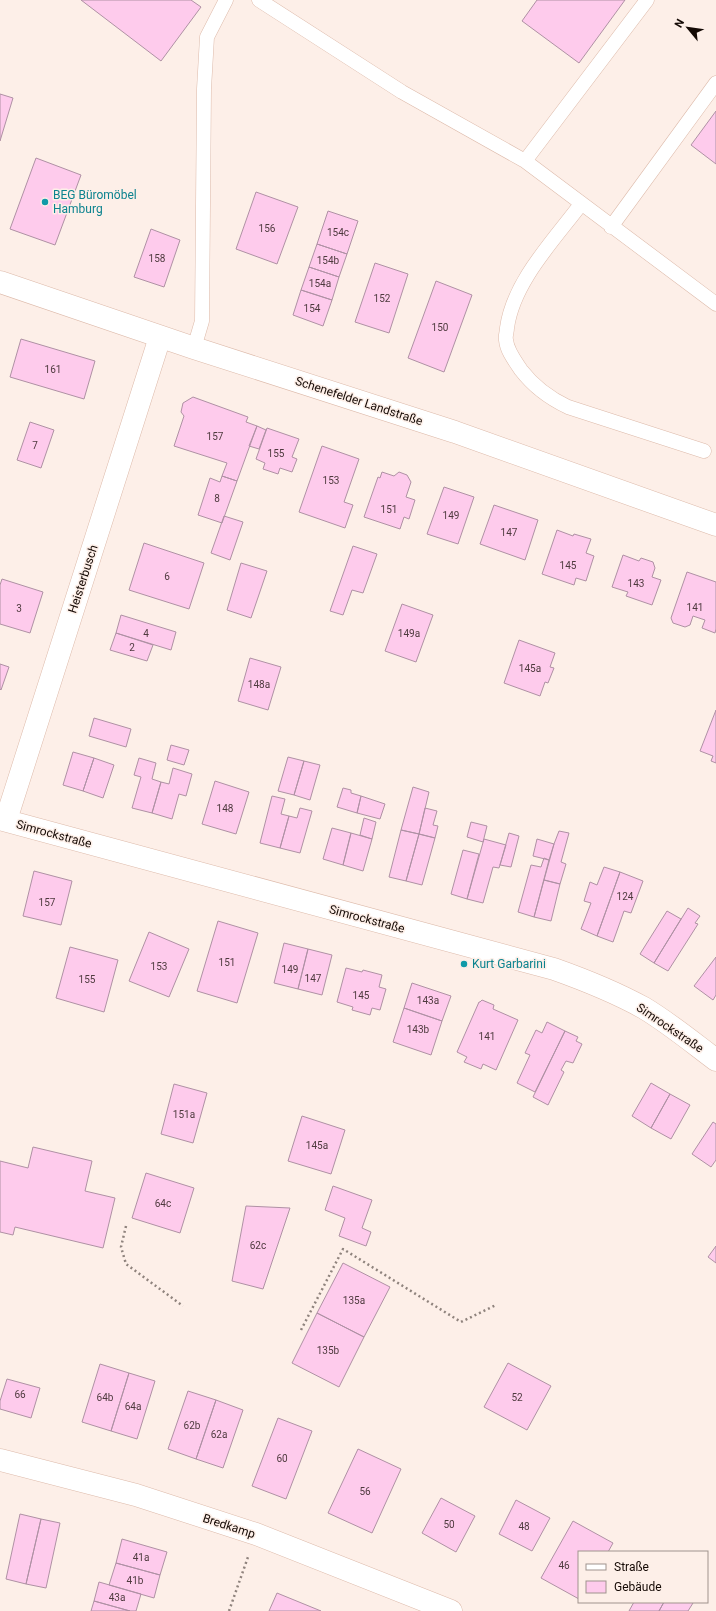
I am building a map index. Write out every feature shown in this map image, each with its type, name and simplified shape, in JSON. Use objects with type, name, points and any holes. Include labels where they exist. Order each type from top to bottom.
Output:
[{"type":"street","name":"Schenefelder Landstraße","points":[[0,282],[160,337],[455,432],[716,525]]},
{"type":"street","name":"Heisterbusch","points":[[3,819],[160,337]]},
{"type":"street","name":"Simrockstraße","points":[[3,819],[554,969],[610,991],[643,1008],[666,1022],[716,1060]]},
{"type":"street","name":"Bredkamp","points":[[0,1460],[136,1495],[256,1534],[450,1611]]},
{"type":"lane","points":[[194,348],[202,321],[204,89],[207,37],[226,0]]},
{"type":"lane","points":[[259,0],[402,92],[525,161],[611,227],[716,304]]},
{"type":"lane","points":[[525,161],[647,0]]},
{"type":"lane","points":[[611,227],[716,83]]},
{"type":"lane","points":[[581,204],[528,275],[520,289],[510,311],[506,340],[511,356],[536,387],[551,398],[568,407],[704,451]]},
{"type":"path","points":[[126,1226],[120,1247],[126,1264],[183,1306]]},
{"type":"path","points":[[301,1330],[342,1249],[461,1322],[496,1305]]},
{"type":"path","points":[[229,1611],[256,1534]]},
{"type":"building","points":[[81,0],[191,0],[201,7],[161,61]]},
{"type":"building","points":[[537,0],[625,0],[579,63],[522,21]]},
{"type":"building","points":[[0,94],[13,98],[0,141]]},
{"type":"building","points":[[716,111],[716,164],[691,145]]},
{"type":"building","name":"BEG Büromöbel Hamburg","points":[[36,158],[81,175],[55,245],[10,229]]},
{"type":"building","points":[[256,192],[298,207],[277,264],[236,249]]},
{"type":"building","points":[[328,211],[358,221],[347,254],[317,244]]},
{"type":"building","points":[[151,229],[180,240],[164,287],[134,277]]},
{"type":"building","points":[[317,244],[347,254],[339,277],[309,267]]},
{"type":"building","points":[[375,263],[408,274],[389,333],[355,322]]},
{"type":"building","points":[[309,267],[339,277],[332,300],[301,290]]},
{"type":"building","points":[[436,281],[472,295],[444,372],[408,358]]},
{"type":"building","points":[[301,290],[332,300],[323,326],[293,315]]},
{"type":"building","points":[[21,339],[95,361],[84,399],[10,377]]},
{"type":"building","points":[[193,397],[248,417],[246,422],[257,426],[237,481],[222,476],[227,463],[174,446],[184,416],[181,412],[183,403]]},
{"type":"building","points":[[30,422],[54,430],[41,468],[17,460]]},
{"type":"building","points":[[257,426],[266,430],[259,449],[249,446]]},
{"type":"building","points":[[267,428],[299,439],[292,457],[297,459],[292,472],[280,468],[278,474],[263,469],[265,463],[256,459]]},
{"type":"building","points":[[322,446],[359,459],[344,502],[353,505],[345,528],[299,512]]},
{"type":"building","points":[[382,472],[394,476],[399,472],[407,475],[411,482],[406,497],[415,500],[409,519],[404,517],[400,529],[364,517],[378,477],[380,478]]},
{"type":"building","points":[[222,476],[237,481],[222,523],[198,515],[210,478],[220,482]]},
{"type":"building","points":[[444,487],[474,497],[458,544],[427,534]]},
{"type":"building","points":[[494,505],[538,520],[525,560],[480,544]]},
{"type":"building","points":[[224,516],[243,522],[230,560],[211,553]]},
{"type":"building","points":[[557,530],[573,536],[574,534],[591,539],[586,553],[594,556],[586,581],[576,578],[574,585],[542,574]]},
{"type":"building","points":[[144,543],[204,563],[189,609],[129,590]]},
{"type":"building","points":[[353,546],[377,554],[363,593],[352,590],[343,615],[330,611]]},
{"type":"building","points":[[623,555],[639,561],[641,558],[653,562],[655,568],[652,577],[661,580],[652,605],[626,596],[628,592],[612,587]]},
{"type":"building","points":[[241,563],[267,571],[251,618],[227,610]]},
{"type":"building","points":[[687,572],[716,582],[715,633],[702,628],[705,620],[693,616],[690,625],[685,627],[673,623],[671,618]]},
{"type":"building","points":[[2,579],[43,592],[30,633],[0,624],[0,585]]},
{"type":"building","points":[[402,604],[433,615],[416,662],[385,651]]},
{"type":"building","points":[[121,615],[176,632],[171,650],[116,633]]},
{"type":"building","points":[[116,633],[153,645],[147,661],[110,650]]},
{"type":"building","points":[[519,640],[555,653],[550,667],[554,668],[548,683],[545,682],[540,696],[504,683]]},
{"type":"building","points":[[250,658],[281,667],[268,710],[238,701]]},
{"type":"building","points":[[0,664],[9,667],[1,690],[0,689]]},
{"type":"building","points":[[716,710],[716,763],[711,761],[713,756],[700,751]]},
{"type":"building","points":[[94,718],[131,729],[126,747],[89,736]]},
{"type":"building","points":[[171,745],[189,750],[184,765],[167,760]]},
{"type":"building","points":[[73,752],[94,758],[83,791],[63,785]]},
{"type":"building","points":[[288,757],[304,761],[294,795],[278,791]]},
{"type":"building","points":[[94,758],[114,765],[103,798],[83,791]]},
{"type":"building","points":[[139,758],[156,763],[152,779],[161,782],[152,813],[132,808],[141,777],[134,775]]},
{"type":"building","points":[[304,761],[320,765],[310,800],[294,795]]},
{"type":"building","points":[[173,768],[192,774],[186,796],[179,794],[172,819],[152,813],[161,782],[169,784]]},
{"type":"building","points":[[215,781],[249,792],[236,834],[202,824]]},
{"type":"building","points":[[413,787],[429,792],[419,834],[401,830]]},
{"type":"building","points":[[343,788],[351,790],[351,793],[361,796],[357,813],[337,807]]},
{"type":"building","points":[[272,796],[285,799],[281,814],[289,816],[280,848],[260,843]]},
{"type":"building","points":[[361,796],[385,804],[380,819],[357,813]]},
{"type":"building","points":[[300,808],[312,811],[300,853],[280,848],[289,816],[297,818]]},
{"type":"building","points":[[425,808],[437,811],[433,825],[438,826],[435,838],[419,834]]},
{"type":"building","points":[[364,818],[376,822],[372,839],[360,835]]},
{"type":"building","points":[[471,822],[487,826],[483,842],[467,837]]},
{"type":"building","points":[[332,828],[351,833],[343,865],[323,859]]},
{"type":"building","points":[[401,830],[419,834],[406,881],[389,877]]},
{"type":"building","points":[[559,831],[569,833],[561,862],[566,864],[560,884],[544,880]]},
{"type":"building","points":[[351,833],[372,839],[363,871],[343,865]]},
{"type":"building","points":[[509,833],[519,836],[511,867],[500,865]]},
{"type":"building","points":[[419,834],[435,838],[422,885],[406,881]]},
{"type":"building","points":[[484,839],[506,845],[499,868],[493,867],[483,903],[467,899]]},
{"type":"building","points":[[537,839],[554,844],[549,860],[533,856]]},
{"type":"building","points":[[463,850],[479,854],[467,899],[451,894]]},
{"type":"building","points":[[544,858],[549,860],[534,917],[518,912],[531,865],[541,867]]},
{"type":"building","points":[[604,867],[620,872],[597,936],[581,929],[591,903],[584,901],[590,882],[597,885]]},
{"type":"building","points":[[34,871],[72,881],[61,925],[23,916]]},
{"type":"building","points":[[620,872],[643,881],[631,913],[624,911],[613,942],[597,936]]},
{"type":"building","points":[[544,880],[560,884],[551,921],[534,917]]},
{"type":"building","points":[[688,908],[700,916],[695,923],[698,924],[668,971],[654,963]]},
{"type":"building","points":[[667,911],[681,919],[654,963],[640,954]]},
{"type":"building","points":[[218,921],[258,933],[237,1003],[197,991]]},
{"type":"building","points":[[149,932],[189,949],[169,997],[129,981]]},
{"type":"building","points":[[284,943],[308,949],[298,989],[274,983]]},
{"type":"building","points":[[70,947],[118,960],[104,1012],[56,998]]},
{"type":"building","points":[[308,949],[332,955],[322,995],[298,989]]},
{"type":"building","points":[[716,957],[716,995],[713,1000],[694,986]]},
{"type":"building","points":[[346,968],[362,972],[363,970],[382,975],[379,987],[386,989],[380,1010],[372,1008],[370,1015],[352,1010],[353,1007],[337,1002]]},
{"type":"building","points":[[412,983],[451,996],[442,1021],[404,1008]]},
{"type":"building","points":[[482,1000],[494,1005],[493,1009],[518,1020],[496,1070],[483,1064],[481,1069],[464,1062],[467,1057],[457,1052],[479,1002]]},
{"type":"building","points":[[404,1008],[442,1021],[431,1055],[393,1042]]},
{"type":"building","points":[[547,1022],[565,1031],[535,1092],[517,1083],[530,1055],[525,1053],[536,1030],[542,1033]]},
{"type":"building","points":[[565,1031],[578,1037],[576,1041],[582,1044],[573,1063],[566,1061],[561,1070],[564,1072],[548,1105],[533,1097]]},
{"type":"building","points":[[651,1083],[670,1094],[651,1128],[632,1116]]},
{"type":"building","points":[[174,1084],[207,1093],[193,1143],[161,1134]]},
{"type":"building","points":[[670,1094],[690,1105],[671,1139],[651,1128]]},
{"type":"building","points":[[302,1116],[345,1130],[331,1174],[288,1161]]},
{"type":"building","points":[[713,1122],[716,1124],[716,1160],[711,1167],[692,1154]]},
{"type":"building","points":[[33,1147],[92,1161],[85,1191],[115,1198],[103,1248],[15,1227],[13,1235],[0,1232],[0,1161],[28,1168]]},
{"type":"building","points":[[146,1173],[194,1188],[180,1233],[132,1218]]},
{"type":"building","points":[[333,1186],[372,1200],[362,1228],[371,1232],[366,1246],[339,1236],[345,1218],[325,1210]]},
{"type":"building","points":[[246,1206],[290,1208],[263,1289],[232,1281]]},
{"type":"building","points":[[716,1246],[716,1263],[708,1257]]},
{"type":"building","points":[[343,1263],[390,1287],[364,1337],[317,1313]]},
{"type":"building","points":[[317,1313],[364,1337],[339,1387],[292,1363]]},
{"type":"building","points":[[508,1363],[551,1386],[527,1430],[484,1407]]},
{"type":"building","points":[[100,1364],[129,1373],[111,1431],[82,1422]]},
{"type":"building","points":[[129,1373],[155,1381],[137,1439],[111,1431]]},
{"type":"building","points":[[7,1379],[40,1388],[31,1418],[0,1409],[0,1401]]},
{"type":"building","points":[[188,1391],[216,1400],[196,1459],[168,1449]]},
{"type":"building","points":[[216,1400],[243,1410],[223,1468],[196,1459]]},
{"type":"building","points":[[278,1418],[312,1431],[286,1499],[252,1486]]},
{"type":"building","points":[[358,1449],[401,1469],[372,1533],[328,1513]]},
{"type":"building","points":[[441,1498],[475,1516],[456,1552],[422,1533]]},
{"type":"building","points":[[516,1500],[550,1518],[532,1551],[499,1534]]},
{"type":"building","points":[[20,1514],[41,1519],[26,1584],[6,1579]]},
{"type":"building","points":[[41,1519],[60,1523],[46,1588],[26,1584]]},
{"type":"building","points":[[573,1521],[613,1543],[609,1551],[578,1551],[578,1598],[541,1578]]},
{"type":"building","points":[[122,1539],[167,1552],[160,1575],[116,1563]]},
{"type":"building","points":[[116,1563],[160,1575],[154,1598],[109,1585]]},
{"type":"building","points":[[99,1582],[141,1594],[136,1611],[130,1611],[94,1601]]},
{"type":"building","points":[[277,1593],[321,1611],[269,1611]]},
{"type":"building","points":[[94,1601],[130,1611],[91,1611]]},
{"type":"building","points":[[633,1603],[663,1603],[659,1611],[629,1611]]},
{"type":"building","points":[[663,1603],[693,1603],[688,1611],[659,1611]]},
{"type":"place","name":"BEG Büromöbel Hamburg","points":[[45,202]]},
{"type":"place","name":"Kurt Garbarini","points":[[464,964]]}]
